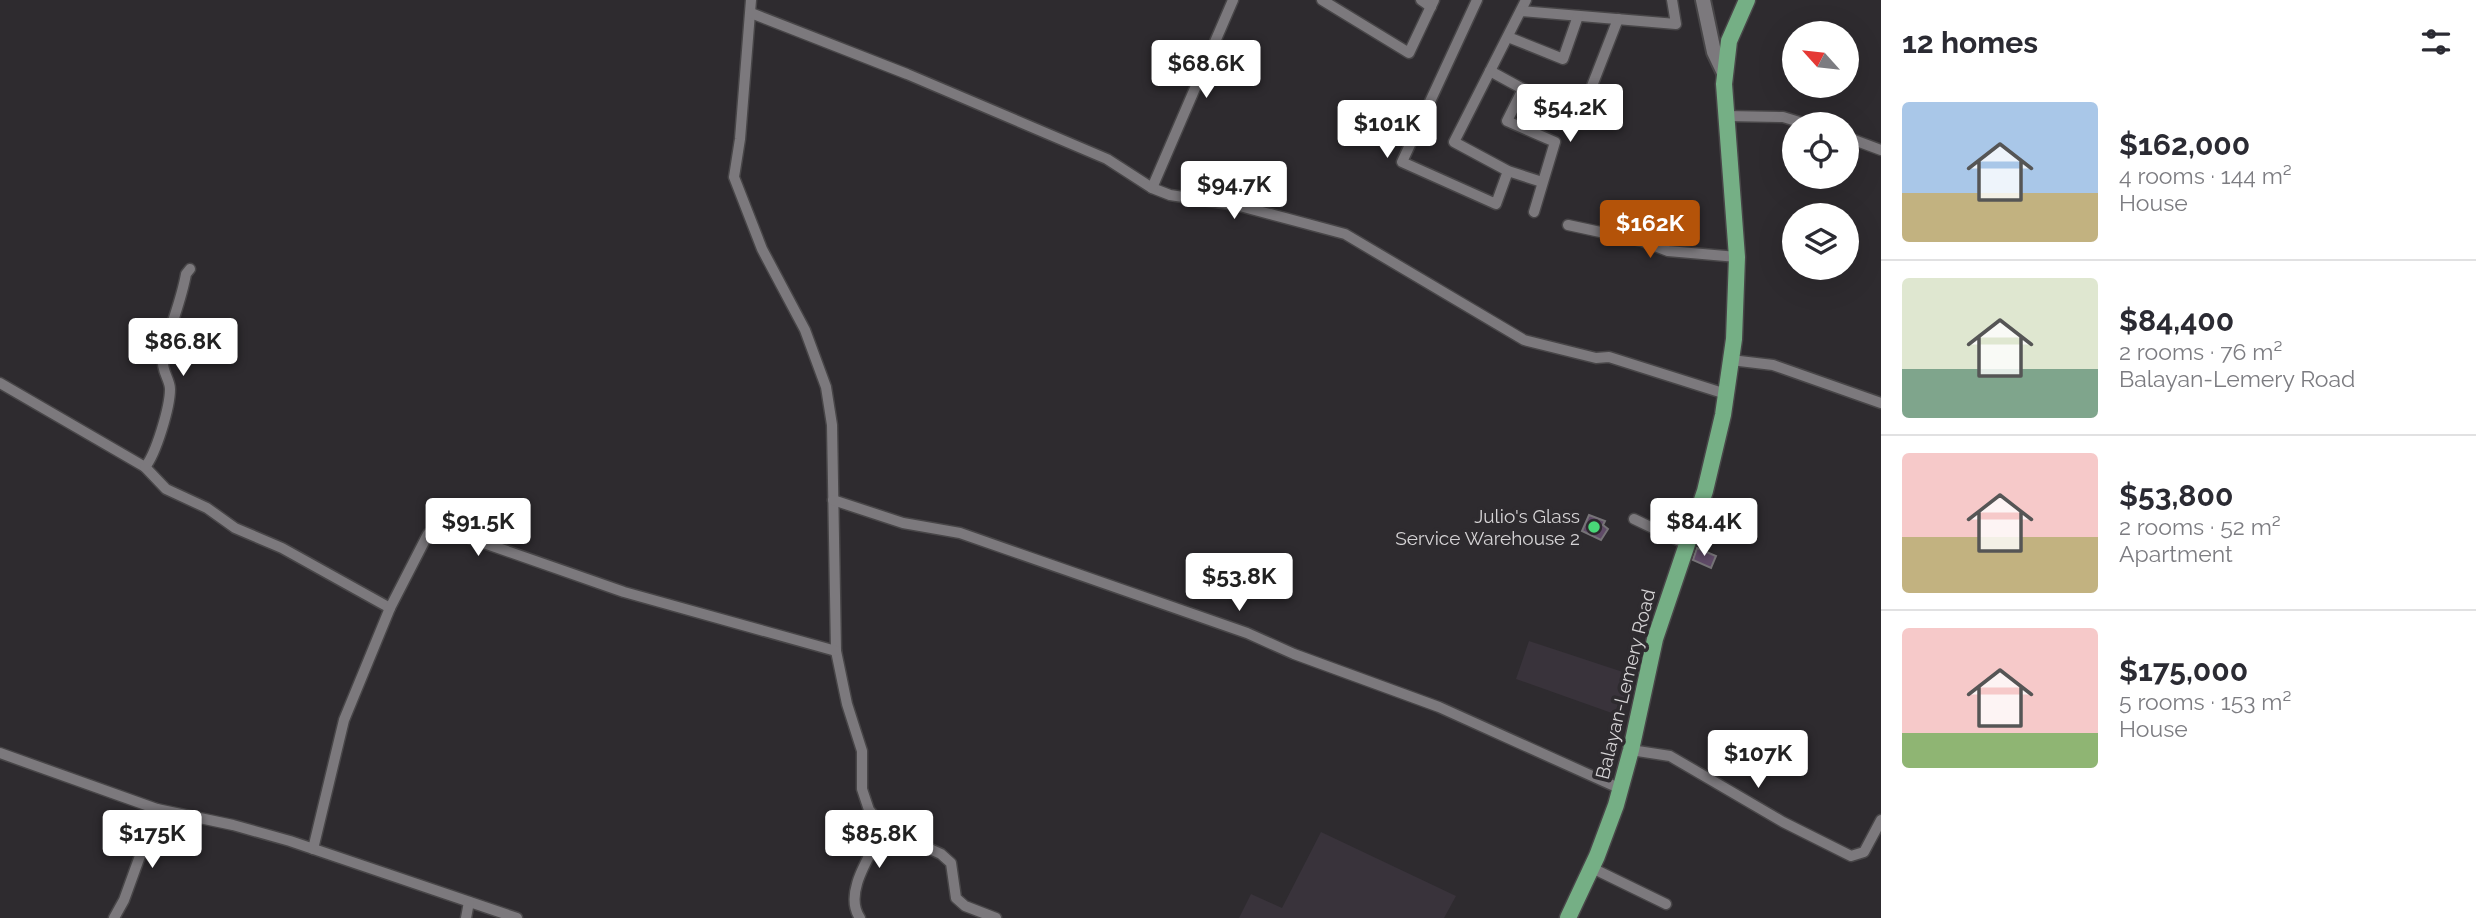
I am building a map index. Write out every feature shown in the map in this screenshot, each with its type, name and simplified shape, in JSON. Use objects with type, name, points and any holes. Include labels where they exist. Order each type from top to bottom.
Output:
[{"type":"main road","name":"Balayan-Lemery Road","points":[[1568,918],[1592,868],[1621,789],[1655,639],[1714,458],[1731,359],[1737,257],[1725,75],[1729,41],[1747,0]]},
{"type":"street","points":[[751,0],[740,139],[734,177],[762,249],[805,330],[820,365],[832,425],[836,651],[846,704],[862,751],[862,789],[869,810],[884,828],[941,854],[951,863],[956,898],[965,906],[996,918]]},
{"type":"street","points":[[1152,188],[1233,0]]},
{"type":"street","points":[[1322,0],[1409,53],[1433,3],[1421,0]]},
{"type":"street","points":[[1478,0],[1402,162],[1496,204],[1508,171]]},
{"type":"street","points":[[1526,0],[1454,142],[1508,171],[1542,182]]},
{"type":"street","points":[[1521,11],[1676,24],[1672,0]]},
{"type":"street","points":[[1703,0],[1714,52],[1725,75]]},
{"type":"street","points":[[751,13],[907,74],[1107,159],[1152,188],[1170,195],[1236,205],[1345,234],[1524,340],[1596,358],[1609,357],[1726,394]]},
{"type":"street","points":[[1508,37],[1563,59],[1578,16]]},
{"type":"street","points":[[1490,71],[1523,89],[1583,109],[1618,19]]},
{"type":"street","points":[[1523,89],[1507,121],[1555,142],[1534,212]]},
{"type":"street","points":[[1726,116],[1782,117]]},
{"type":"street","points":[[1859,142],[1881,150]]},
{"type":"street","points":[[1568,225],[1642,241],[1668,251],[1737,257]]},
{"type":"street","points":[[145,467],[155,449],[169,397],[170,387],[162,361],[186,274],[190,269]]},
{"type":"street","points":[[1731,359],[1773,365],[1881,403]]},
{"type":"street","points":[[0,383],[145,467],[166,489],[208,508],[235,528],[282,548],[390,608]]},
{"type":"street","points":[[833,500],[903,523],[960,533],[1247,632],[1294,653],[1439,707],[1621,789]]},
{"type":"street","points":[[1634,519],[1686,544]]},
{"type":"street","points":[[313,849],[330,783],[338,737],[390,608],[428,534],[433,531],[444,531],[624,592],[836,651]]},
{"type":"street","points":[[1631,750],[1670,756],[1783,822],[1851,856],[1864,852],[1881,820]]},
{"type":"street","points":[[0,752],[157,809],[233,825],[313,849],[517,918]]},
{"type":"street","points":[[114,918],[124,900],[157,809]]},
{"type":"street","points":[[860,918],[855,905],[858,877],[884,828]]},
{"type":"street","points":[[1592,868],[1666,904]]},
{"type":"street","points":[[466,918],[469,902]]},
{"type":"shaded area","points":[[1529,641],[1632,675],[1623,717],[1516,679]]},
{"type":"shaded area","points":[[1321,832],[1456,896],[1444,918],[1239,918],[1251,894],[1282,908]]},
{"type":"building","name":"Julio's Glass Service Warehouse 2","points":[[1589,515],[1605,521],[1603,525],[1608,529],[1601,540],[1582,531]]},
{"type":"building","points":[[1697,548],[1716,556],[1711,568],[1693,560]]},
{"type":"place","name":"Julio's Glass Service Warehouse 2","points":[[1594,527]]}]
